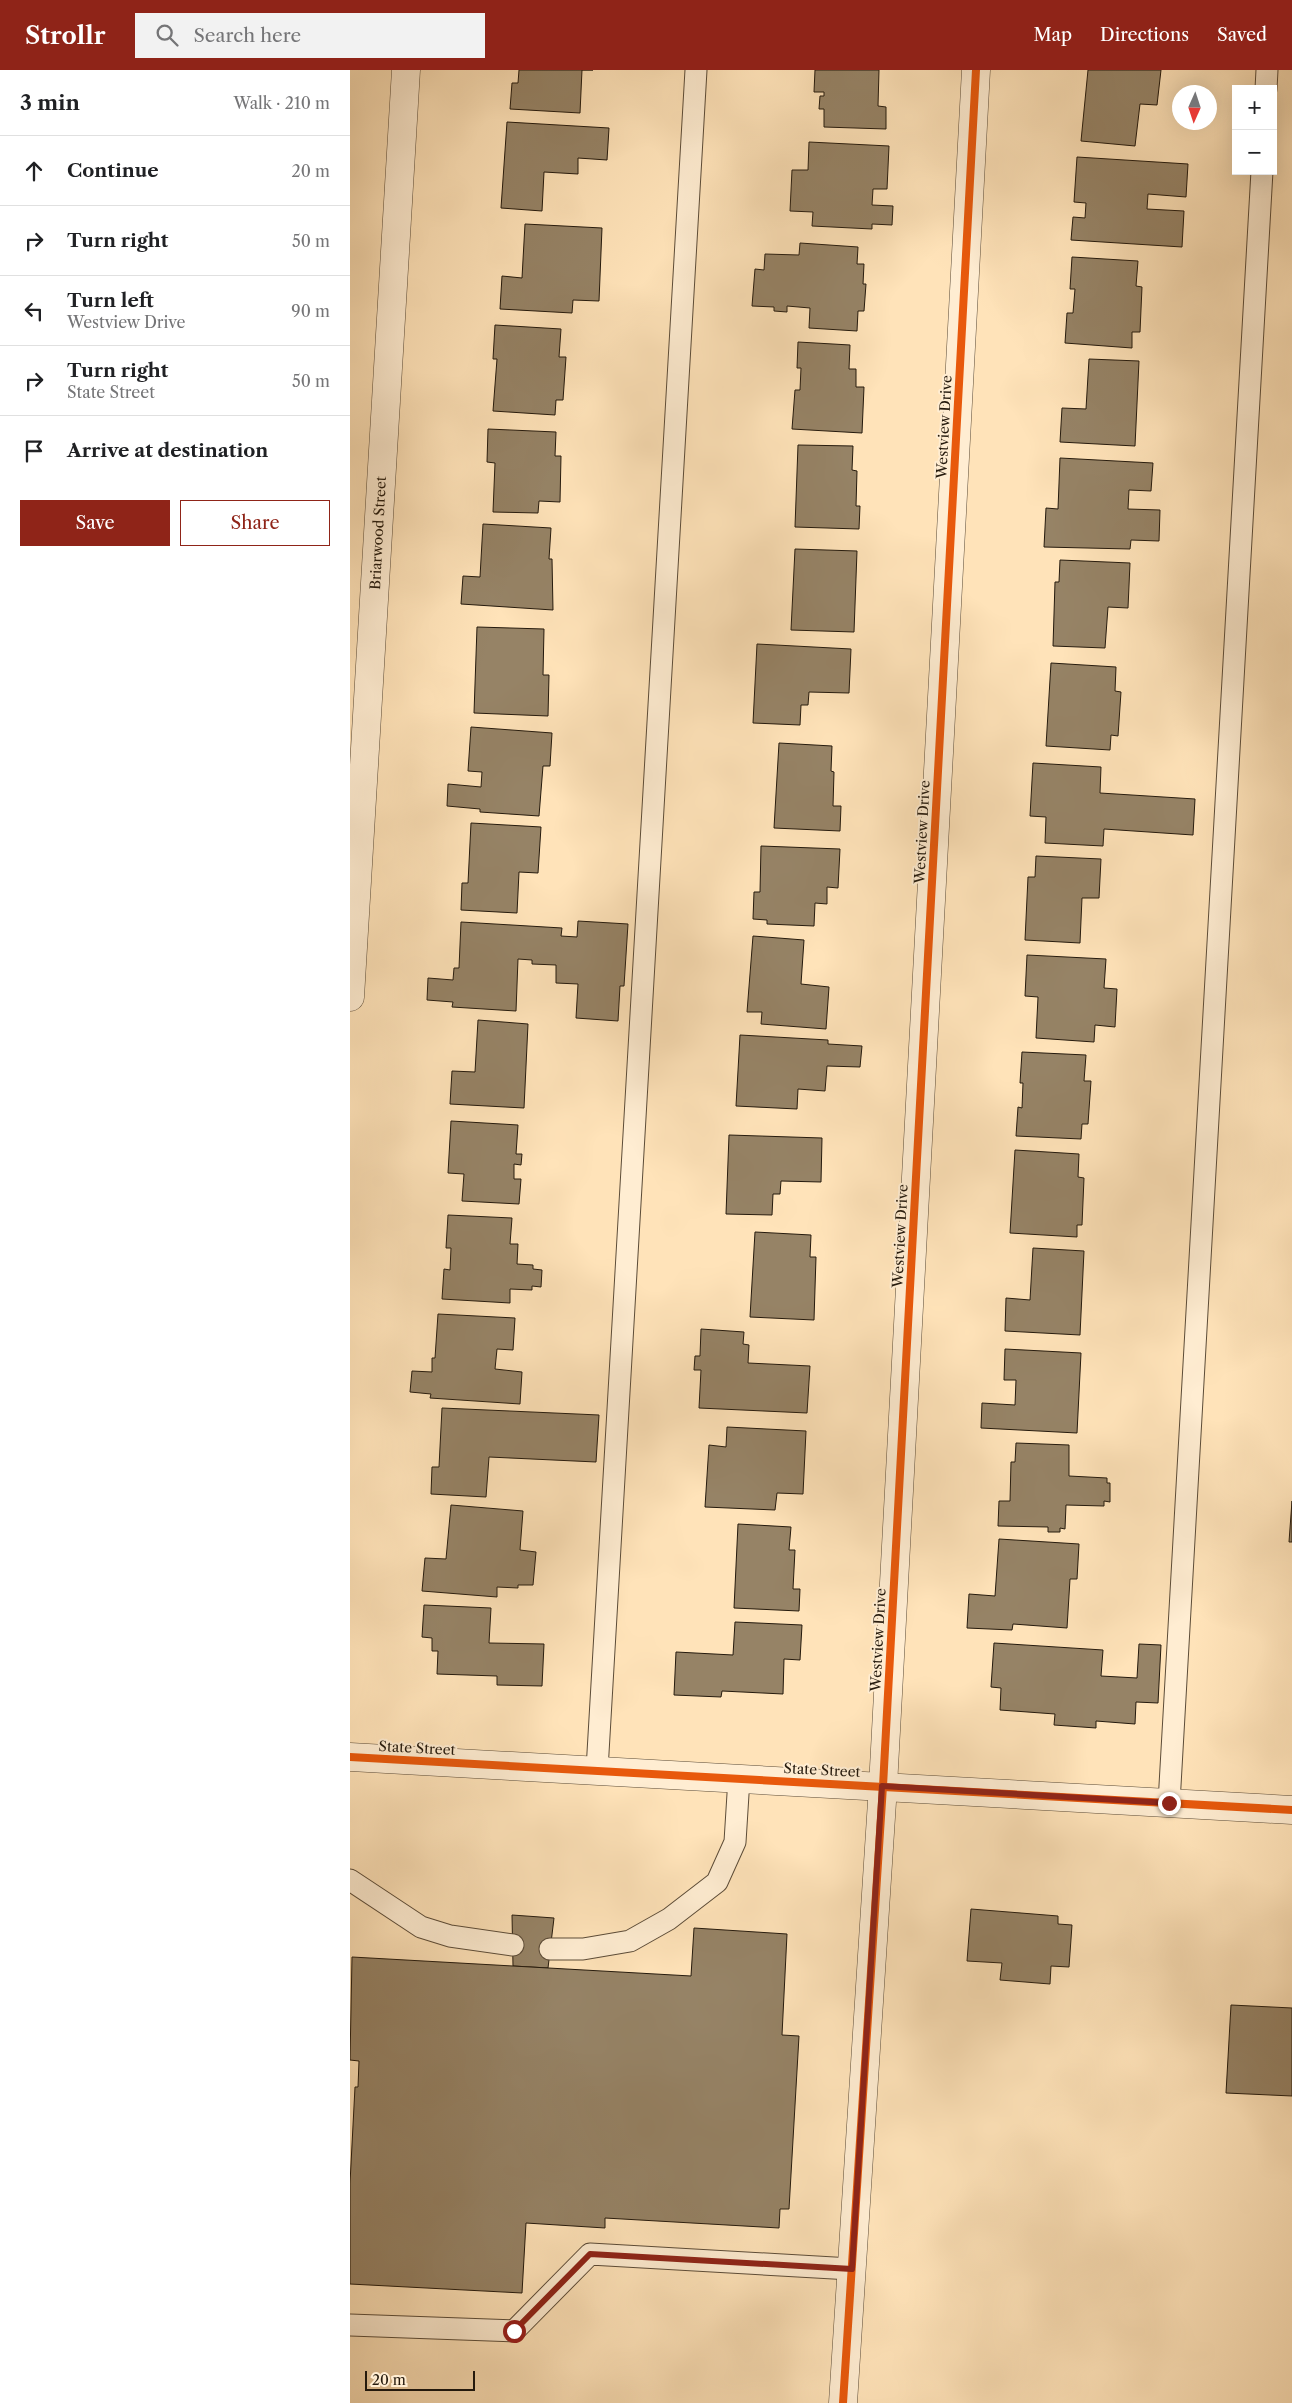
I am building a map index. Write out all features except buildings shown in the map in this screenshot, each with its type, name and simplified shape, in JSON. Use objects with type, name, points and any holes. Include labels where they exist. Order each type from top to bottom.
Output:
[{"type":"street","name":"Briarwood Street","points":[[350,996],[406,70]]},
{"type":"street","name":"Westview Drive","points":[[843,2403],[882,1786],[976,70]]},
{"type":"street","name":"State Street","points":[[350,1757],[1292,1810]]},
{"type":"lane","points":[[597,1770],[696,70]]},
{"type":"lane","points":[[1266,85],[1267,70]]},
{"type":"lane","points":[[1169,1803],[1262,175]]},
{"type":"lane","points":[[550,1949],[583,1949],[630,1941],[669,1919],[717,1882],[734,1842],[739,1778]]},
{"type":"lane","points":[[350,1880],[421,1927],[450,1936],[513,1945]]},
{"type":"lane","points":[[350,2324],[514,2331],[590,2254],[852,2269]]},
{"type":"cycle path","points":[[843,2403],[883,1786],[976,70]]},
{"type":"cycle path","points":[[350,1757],[1292,1810]]},
{"type":"route","points":[[514,2331],[590,2254],[852,2269],[882,1786],[1169,1803]]}]
